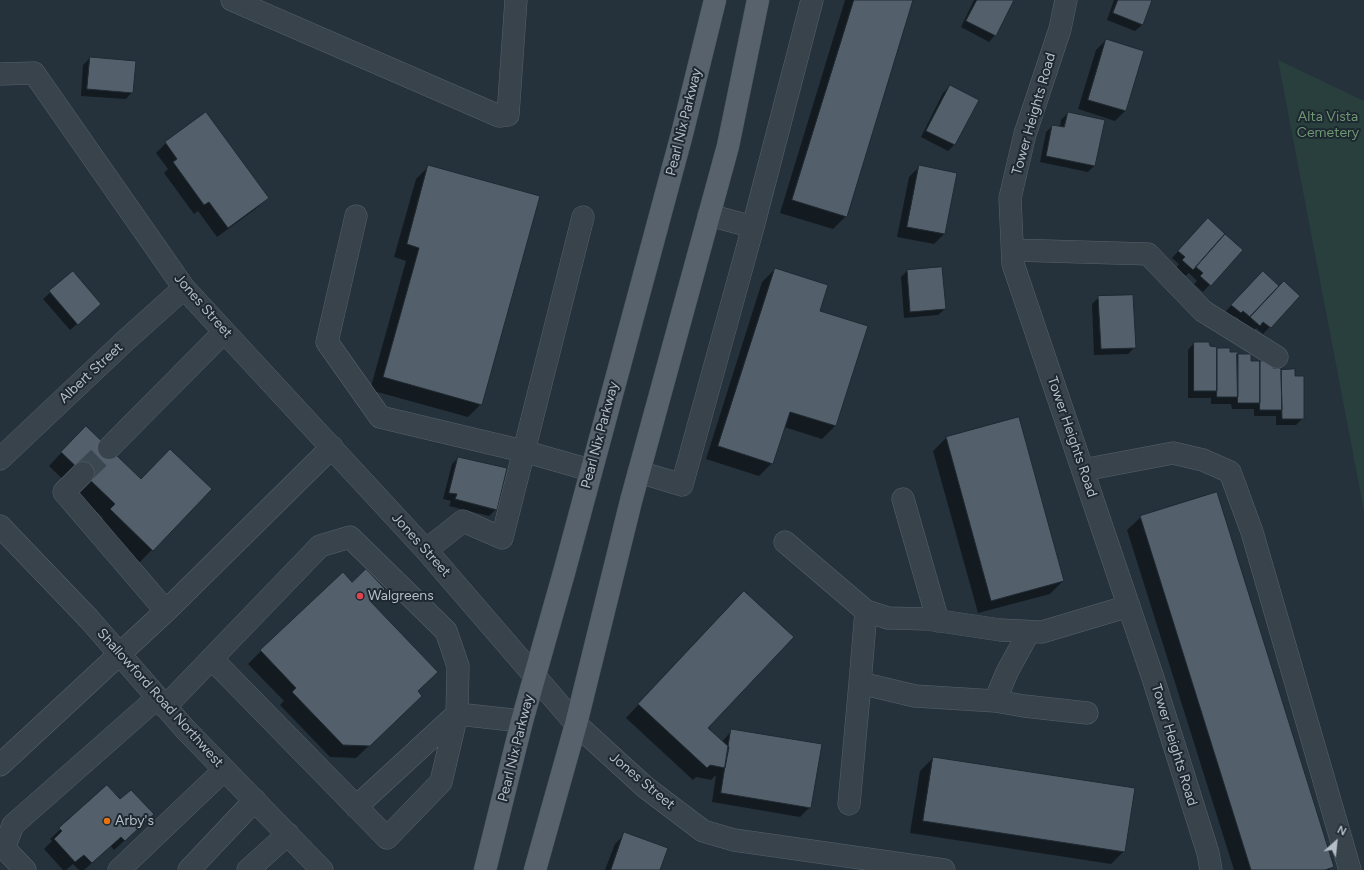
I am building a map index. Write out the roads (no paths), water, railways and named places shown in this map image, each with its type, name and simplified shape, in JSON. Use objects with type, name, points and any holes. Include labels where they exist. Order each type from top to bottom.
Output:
[{"type":"main road","name":"Pearl Nix Parkway","points":[[485,870],[522,721],[682,134],[715,0]]},
{"type":"main road","points":[[535,870],[576,724],[639,472],[728,146],[758,0]]},
{"type":"street","points":[[232,0],[499,116],[508,115],[516,0]]},
{"type":"street","points":[[639,472],[682,485],[753,227],[812,0]]},
{"type":"street","name":"Tower Heights Road","points":[[1066,0],[1060,29],[1025,134],[1010,198],[1013,264],[1129,606],[1208,853],[1211,870]]},
{"type":"street","name":"Jones Street","points":[[0,74],[34,73],[184,288],[426,550],[576,724],[644,787],[704,831],[734,840],[944,870]]},
{"type":"street","points":[[709,215],[753,227]]},
{"type":"street","points":[[356,216],[327,342],[380,416],[523,451],[590,470]]},
{"type":"street","points":[[426,550],[463,522],[502,538],[584,217]]},
{"type":"street","points":[[1013,250],[1148,254],[1203,311],[1277,357]]},
{"type":"street","name":"Albert Street","points":[[0,459],[126,340],[184,288]]},
{"type":"street","points":[[109,448],[224,332]]},
{"type":"street","points":[[0,765],[166,612],[332,447]]},
{"type":"street","points":[[1083,470],[1173,453],[1203,460],[1230,472],[1252,532],[1350,870]]},
{"type":"street","points":[[83,473],[64,492],[166,612]]},
{"type":"street","points":[[903,499],[938,621]]},
{"type":"street","name":"Shallowford Road Northwest","points":[[0,526],[90,619],[184,729],[322,870]]},
{"type":"street","points":[[25,870],[4,848],[13,824],[212,659],[320,546],[350,537],[446,631],[458,666],[457,714],[441,782],[387,838],[212,659]]},
{"type":"street","points":[[785,542],[866,611],[888,618],[927,619],[1000,630],[1042,632],[1129,606]]},
{"type":"street","points":[[849,804],[866,611]]},
{"type":"street","points":[[995,700],[1007,672],[1029,632]]},
{"type":"street","points":[[860,683],[915,696],[995,700],[1024,706],[1087,713]]},
{"type":"street","points":[[356,807],[457,714],[522,721]]},
{"type":"street","points":[[119,870],[224,770]]},
{"type":"street","points":[[192,869],[255,800]]},
{"type":"street","points":[[248,870],[288,834]]},
{"type":"tunnel","points":[[83,473],[109,448]]},
{"type":"place","name":"Walgreens","points":[[360,596]]},
{"type":"place","name":"Arby's","points":[[107,821]]},
{"type":"park label","name":"Alta Vista Cemetery","points":[[1328,126]]}]
